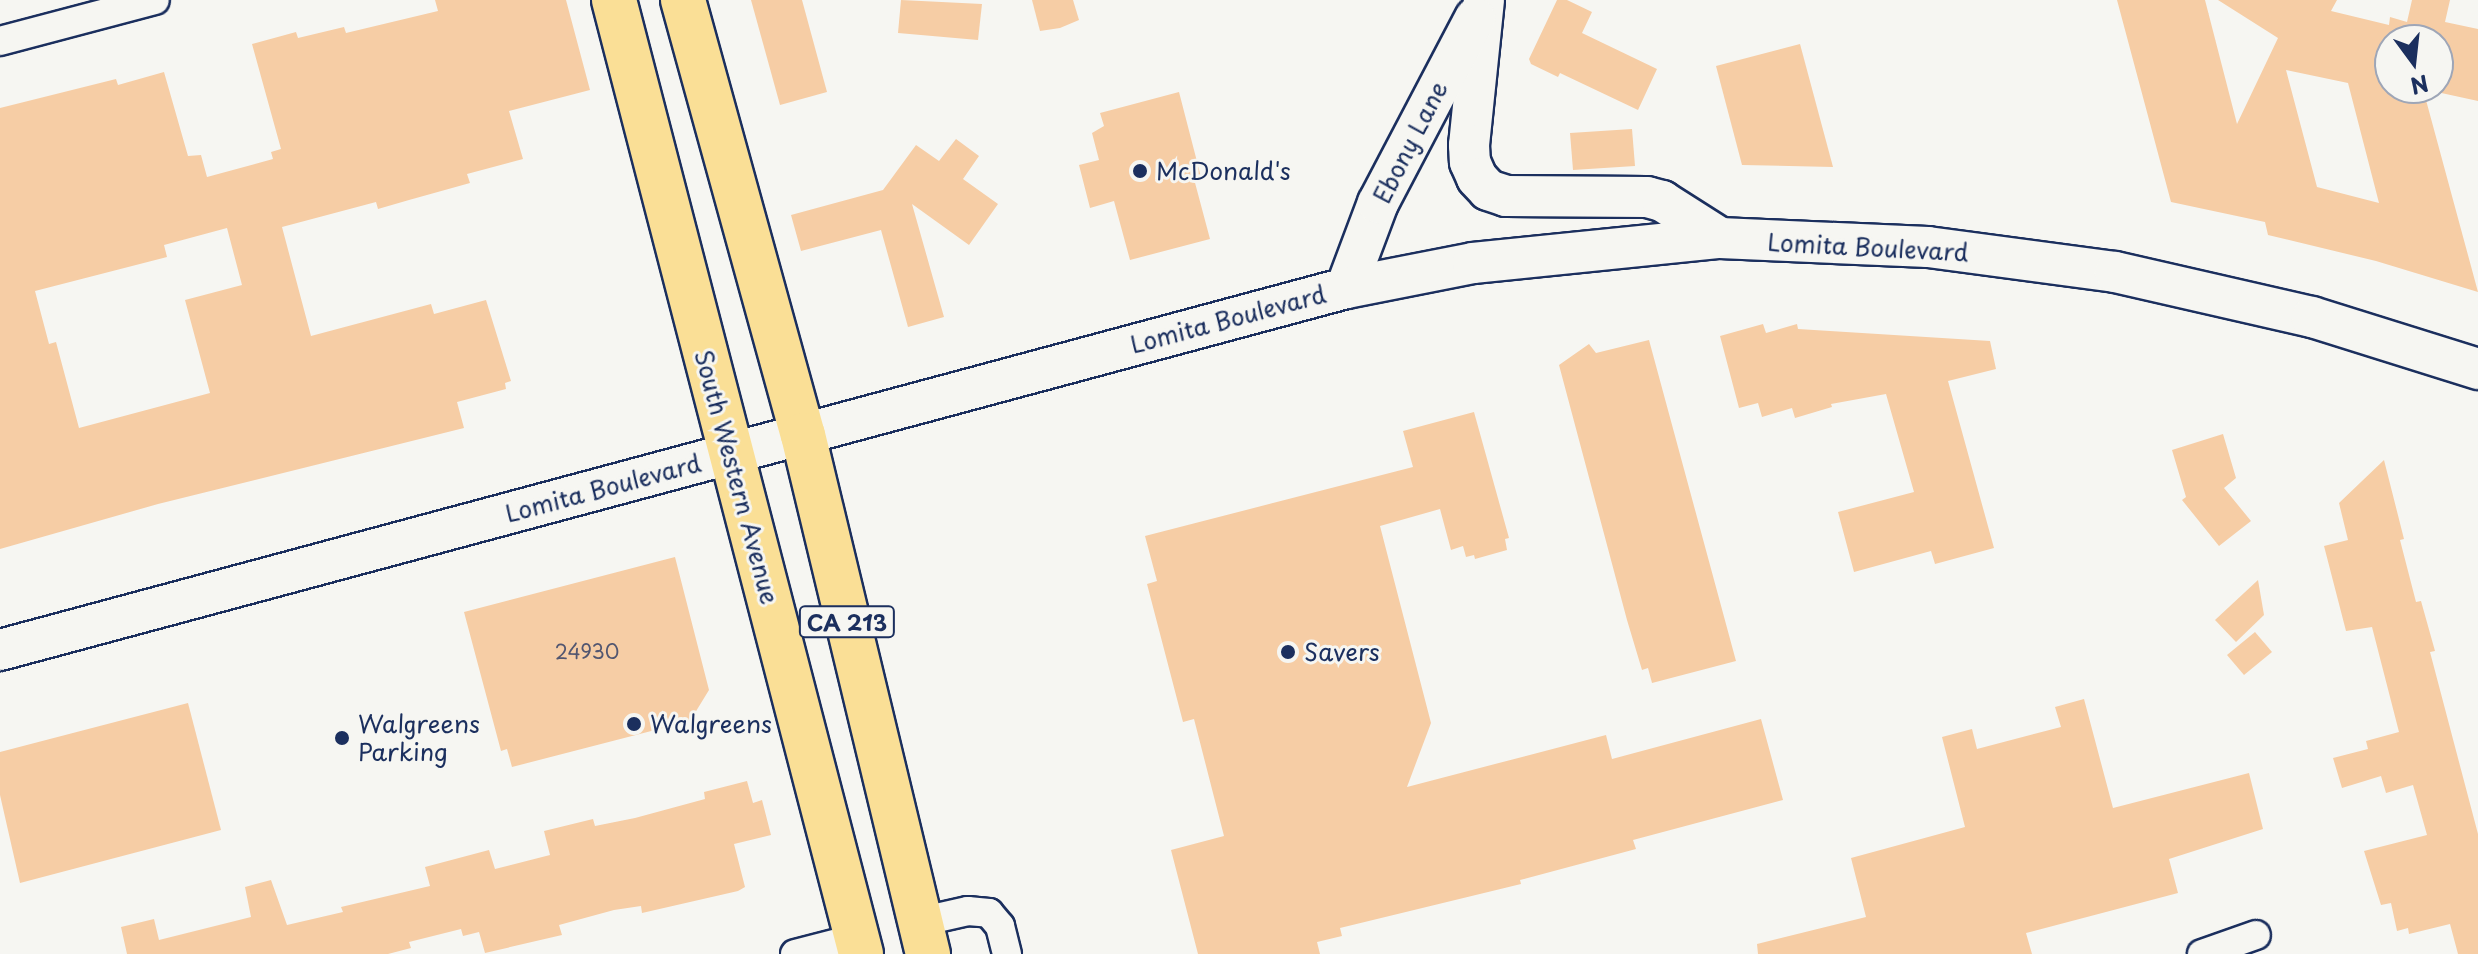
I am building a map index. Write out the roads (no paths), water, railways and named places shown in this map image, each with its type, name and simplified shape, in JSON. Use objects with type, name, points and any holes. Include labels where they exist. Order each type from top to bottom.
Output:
[{"type":"main road","name":"South Western Avenue","points":[[614,0],[859,946]]},
{"type":"main road","name":"CA 213","points":[[683,0],[803,435],[924,938]]},
{"type":"main road","points":[[1484,0],[1469,145],[1470,162],[1477,178],[1488,190],[1506,196],[1647,197],[1662,201],[1720,238]]},
{"type":"main road","name":"Ebony Lane","points":[[1346,288],[1378,203],[1484,0]]},
{"type":"main road","name":"Lomita Boulevard","points":[[0,650],[1346,288],[1473,263],[1720,238],[1928,247],[2098,269],[2312,317],[2478,369]]},
{"type":"street","points":[[0,41],[155,0]]},
{"type":"street","points":[[924,938],[968,911],[989,913],[1000,926],[1007,954]]},
{"type":"street","points":[[2202,954],[2256,935]]},
{"type":"street","points":[[795,954],[859,946]]},
{"type":"place","name":"McDonald's","points":[[1140,171]]},
{"type":"place","name":"Savers","points":[[1288,652]]},
{"type":"place","name":"Walgreens","points":[[634,724]]},
{"type":"place","name":"Walgreens Parking","points":[[342,738]]}]
